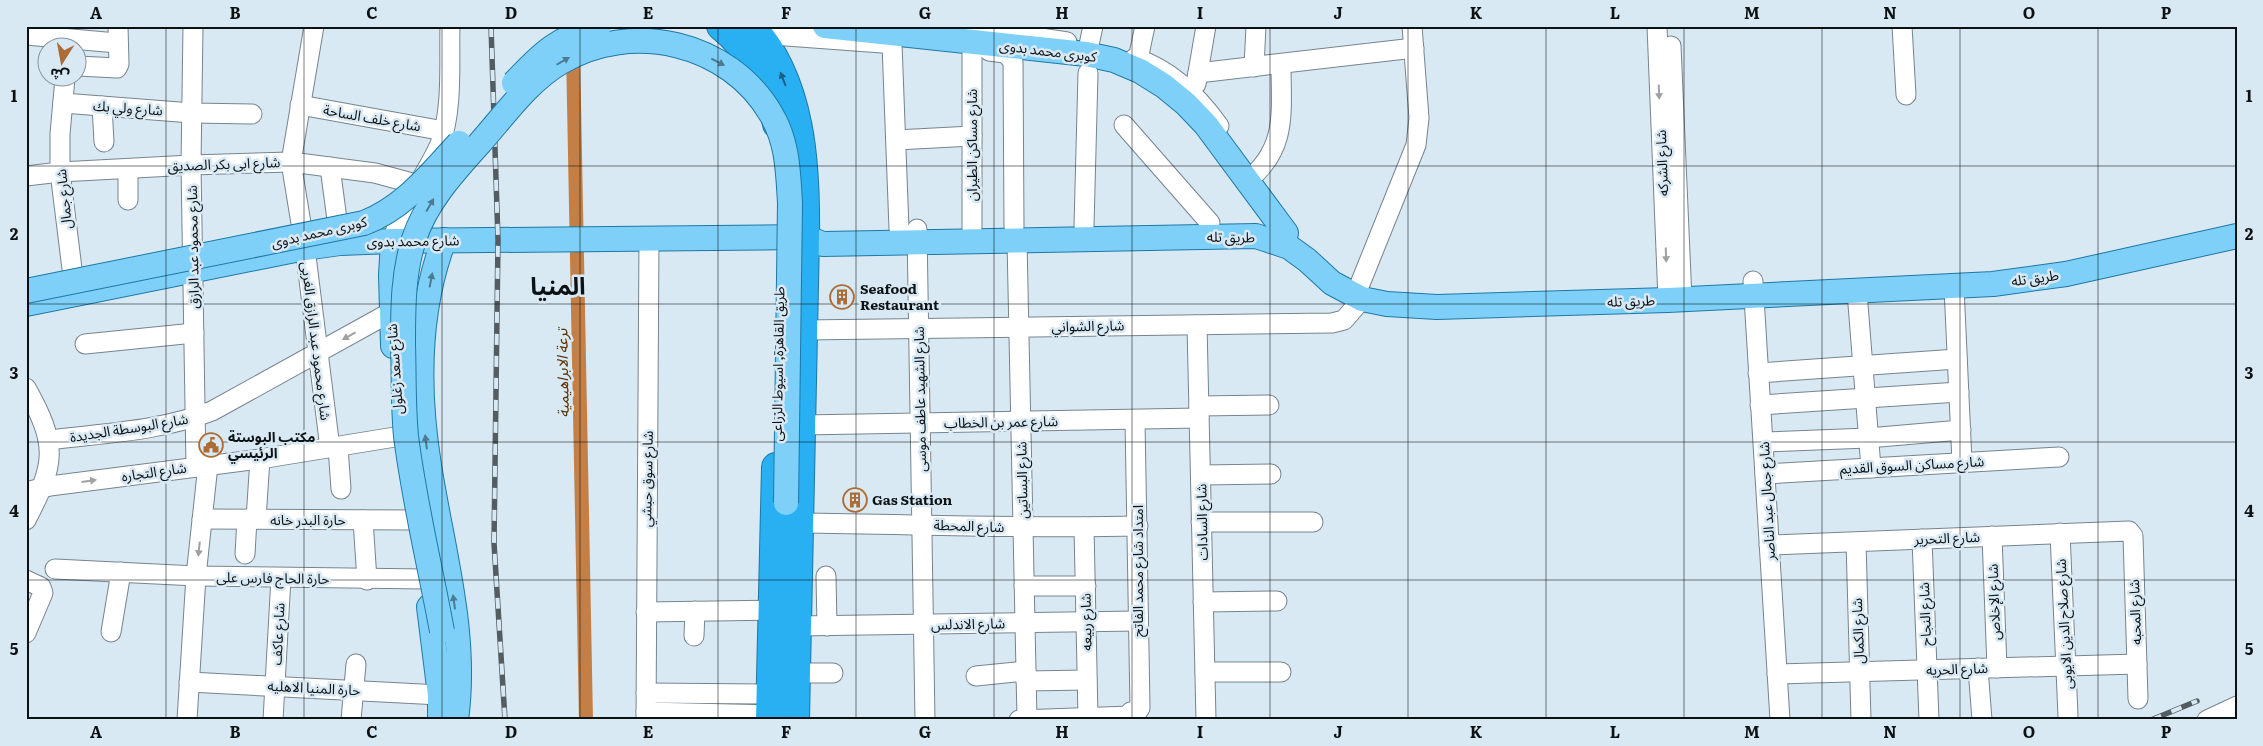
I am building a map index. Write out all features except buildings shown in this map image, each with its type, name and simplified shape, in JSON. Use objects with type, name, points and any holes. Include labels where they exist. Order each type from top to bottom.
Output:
[{"type":"highway","points":[[549,48],[566,26]]},
{"type":"highway","name":"طريق القاهرة, اسيوط الزراعى","points":[[721,26],[743,47],[783,106],[802,155],[793,237],[772,610],[777,714]]},
{"type":"highway","name":"طريق القاهرة, اسيوط الزراعى","points":[[755,30],[774,57],[784,79],[783,106]]},
{"type":"highway","name":"طريق القاهرة, اسيوط الزراعى","points":[[777,714],[796,673],[797,626],[793,513],[802,425],[804,330],[793,237]]},
{"type":"main road","name":"كوبرى محمد بدوى","points":[[26,291],[332,231],[374,219],[394,208],[411,195],[537,58],[549,48],[579,33],[600,26]]},
{"type":"main road","name":"كوبرى محمد بدوى","points":[[825,26],[1086,54],[1114,60],[1140,71],[1164,86],[1186,104],[1251,178],[1275,233]]},
{"type":"main road","points":[[452,720],[442,631],[406,434],[404,284],[408,261],[422,220],[436,195],[455,171],[540,77],[559,62],[603,44],[626,40],[650,40],[674,44],[691,49],[726,66],[745,81],[772,115],[787,156],[790,203],[793,513]]},
{"type":"main road","name":"طريق تله","points":[[1015,234],[1084,226],[1259,223],[1336,271],[1361,292],[1376,289],[1430,293],[1674,292],[1753,289],[2019,267],[2237,223]]},
{"type":"main road","name":"طريق تله","points":[[793,237],[820,230],[972,235],[1245,235],[1275,233]]},
{"type":"main road","name":"شارع محمد بدوى","points":[[26,304],[74,283],[338,233],[393,241],[793,237]]},
{"type":"main road","name":"طريق تله","points":[[1753,289],[1857,292],[2012,282],[2066,274],[2237,236]]},
{"type":"main road","name":"شارع سعد زغلول","points":[[444,240],[433,270],[427,302],[422,334],[421,375],[423,420],[429,464],[452,588],[461,657],[461,679],[456,720]]},
{"type":"main road","name":"شارع سعد زغلول","points":[[393,241],[391,312],[401,436],[414,520],[426,580],[440,695],[440,720]]},
{"type":"main road","name":"طريق القاهرة, اسيوط الزراعى","points":[[777,714],[793,513]]},
{"type":"street","name":"شارع محمود عبد الرازق","points":[[187,720],[196,576],[202,519],[202,466],[194,418],[191,165],[193,26]]},
{"type":"street","name":"شارع محمود عبد الرازق الغربى","points":[[314,26],[290,162],[303,239],[318,353],[341,489]]},
{"type":"street","name":"شارع سعد زغلول","points":[[393,241],[401,218],[436,153],[444,131],[447,112],[450,26]]},
{"type":"street","points":[[966,26],[1027,30],[1138,59],[1170,76],[1194,94],[1251,178],[1264,167],[1278,140],[1281,118],[1281,64]]},
{"type":"street","points":[[1088,45],[1093,26]]},
{"type":"street","points":[[1138,59],[1145,26]]},
{"type":"street","points":[[1194,94],[1206,26]]},
{"type":"street","points":[[1254,67],[1256,26]]},
{"type":"street","points":[[1361,292],[1416,145],[1419,118],[1412,26]]},
{"type":"street","name":"شارع الشركه","points":[[1657,26],[1674,292]]},
{"type":"street","name":"شارع الشركه","points":[[1670,26],[1674,292]]},
{"type":"street","points":[[1902,26],[1906,95]]},
{"type":"street","name":"شارع البساتين","points":[[755,30],[892,44],[972,49],[1005,53],[1013,61],[1015,234],[1019,326],[1026,676],[1025,720]]},
{"type":"street","points":[[26,35],[118,34],[119,64],[117,68],[88,67]]},
{"type":"street","name":"شارع الشهيد عاطف موسى","points":[[892,44],[896,140],[911,234],[919,327],[925,720]]},
{"type":"street","points":[[1198,73],[1414,48]]},
{"type":"street","name":"شارع مساكن الطيران","points":[[972,49],[972,235]]},
{"type":"street","points":[[1084,226],[1088,73]]},
{"type":"street","name":"شارع جمال","points":[[64,88],[60,134],[60,172],[74,283]]},
{"type":"street","name":"شارع ولي بك","points":[[63,104],[252,114]]},
{"type":"street","points":[[102,106],[104,142]]},
{"type":"street","name":"شارع خلف الساحة","points":[[300,106],[444,131]]},
{"type":"street","points":[[1124,125],[1210,223]]},
{"type":"street","points":[[896,140],[972,136]]},
{"type":"street","name":"شارع ابى بكر الصديق","points":[[26,176],[60,172],[191,165],[290,162],[375,174],[419,185]]},
{"type":"street","points":[[330,167],[338,233]]},
{"type":"street","points":[[128,169],[128,200]]},
{"type":"street","name":"شارع محمد بدوى","points":[[338,233],[373,216],[401,218]]},
{"type":"street","name":"شارع سوق حبشي","points":[[646,716],[649,238]]},
{"type":"street","name":"شارع محمد بدوى","points":[[26,282],[74,283]]},
{"type":"street","points":[[1954,287],[1962,462]]},
{"type":"street","name":"شارع جمال عبد الناصر","points":[[1753,289],[1780,720]]},
{"type":"street","name":"شارع الشواني","points":[[804,330],[1338,323],[1349,316],[1361,292]]},
{"type":"street","points":[[1857,292],[1871,468]]},
{"type":"street","name":"شارع البوسطة الجديدة","points":[[50,440],[158,427],[194,418],[212,411],[391,312]]},
{"type":"street","name":"شارع السادات","points":[[1197,324],[1202,475],[1206,720]]},
{"type":"street","points":[[85,344],[194,333]]},
{"type":"street","points":[[1758,373],[1957,360]]},
{"type":"street","points":[[26,520],[34,491],[48,471],[50,440],[40,414],[27,390]]},
{"type":"street","points":[[1760,406],[1959,392]]},
{"type":"street","name":"شارع عمر بن الخطاب","points":[[802,425],[1135,420],[1269,405]]},
{"type":"street","name":"امتداد شارع محمد الفاتح","points":[[1130,718],[1131,712],[1139,710],[1138,526],[1135,420]]},
{"type":"street","points":[[1764,442],[1868,438],[1961,430]]},
{"type":"street","name":"شارع التجاره","points":[[34,491],[55,486],[260,459],[401,436]]},
{"type":"street","name":"شارع مساكن السوق القديم","points":[[1764,474],[2059,457]]},
{"type":"street","points":[[245,554],[260,459]]},
{"type":"street","points":[[1202,475],[1270,474]]},
{"type":"street","name":"شارع المحطة","points":[[793,513],[921,524],[1022,528],[1138,526]]},
{"type":"street","name":"حارة البدر خانه","points":[[202,519],[414,520]]},
{"type":"street","points":[[363,520],[366,580]]},
{"type":"street","points":[[1202,522],[1313,522]]},
{"type":"street","name":"شارع ربيعه","points":[[1077,718],[1087,680],[1084,527]]},
{"type":"street","name":"شارع التحرير","points":[[1769,546],[2125,530]]},
{"type":"street","name":"شارع المحبه","points":[[2125,530],[2132,533],[2138,699]]},
{"type":"street","name":"شارع صلاح الدين الايوبى","points":[[2060,533],[2068,716]]},
{"type":"street","name":"شارع الإخلاص","points":[[1982,720],[1988,668],[1992,536]]},
{"type":"street","name":"شارع النجاح","points":[[1922,539],[1929,720]]},
{"type":"street","name":"شارع الكمال","points":[[1856,542],[1861,720]]},
{"type":"street","name":"حارة الحاج فارس على","points":[[55,569],[196,576],[426,580]]},
{"type":"street","points":[[111,632],[121,572]]},
{"type":"street","points":[[826,576],[827,626]]},
{"type":"street","name":"شارع عاكف","points":[[273,720],[281,578]]},
{"type":"street","points":[[26,633],[43,593],[32,582]]},
{"type":"street","points":[[1024,586],[1086,586]]},
{"type":"street","points":[[1203,602],[1277,601]]},
{"type":"street","points":[[646,612],[772,610]]},
{"type":"street","points":[[694,611],[694,636]]},
{"type":"street","name":"شارع الاندلس","points":[[797,626],[1138,621]]},
{"type":"street","points":[[351,720],[356,664]]},
{"type":"street","name":"شارع الحريه","points":[[1777,674],[2137,664]]},
{"type":"street","points":[[1205,672],[1281,672]]},
{"type":"street","points":[[796,673],[834,673]]},
{"type":"street","points":[[976,676],[1026,676],[1087,680]]},
{"type":"street","name":"حارة المنيا الاهليه","points":[[189,682],[440,695]]},
{"type":"street","points":[[646,693],[777,714]]},
{"type":"street","points":[[2207,720],[2237,706]]},
{"type":"street","points":[[646,716],[777,714]]},
{"type":"street","points":[[1020,720],[1130,718]]},
{"type":"waterway","name":"ترعة الابراهيمية","points":[[573,52],[586,720]]},
{"type":"railway","points":[[491,26],[498,240],[494,543],[505,720]]},
{"type":"railway","points":[[2151,720],[2197,701]]},
{"type":"place","name":"Seafood Restaurant","points":[[842,297]]},
{"type":"place","name":"مكتب البوستة الرئيسي","points":[[211,445]]},
{"type":"place","name":"Gas Station","points":[[855,500]]},
{"type":"district","name":"المنيا","points":[[558,287]]}]
